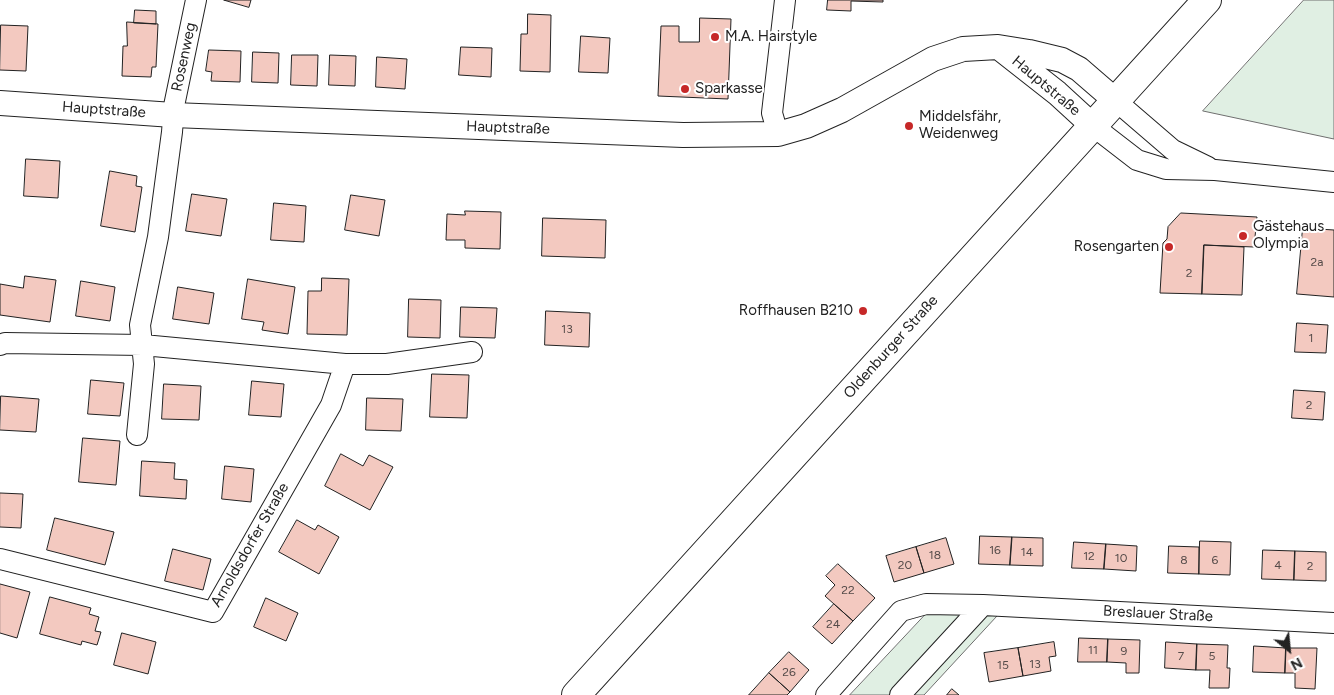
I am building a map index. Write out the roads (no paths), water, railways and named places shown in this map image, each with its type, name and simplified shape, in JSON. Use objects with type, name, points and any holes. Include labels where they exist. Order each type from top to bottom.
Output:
[{"type":"main road","name":"Oldenburger Straße","points":[[576,695],[1207,0]]},
{"type":"street","name":"Rosenweg","points":[[173,115],[196,0]]},
{"type":"street","points":[[778,134],[772,113],[785,0]]},
{"type":"street","name":"Hauptstraße","points":[[0,103],[173,115],[683,135],[778,134],[806,126],[842,110],[933,59],[962,49],[998,47],[1062,60],[1079,69],[1116,101]]},
{"type":"street","name":"Hauptstraße","points":[[998,47],[1057,93],[1093,126]]},
{"type":"street","points":[[1116,101],[1173,150],[1190,160],[1215,170]]},
{"type":"street","points":[[137,435],[144,364],[140,324],[158,236],[173,115]]},
{"type":"street","points":[[1093,126],[1137,160],[1166,169],[1215,170],[1334,182]]},
{"type":"street","points":[[0,345],[5,343],[143,345],[345,364],[387,364],[472,352]]},
{"type":"street","name":"Arnoldsdorfer Straße","points":[[0,558],[213,612],[331,405],[345,364]]},
{"type":"street","name":"Breslauer Straße","points":[[826,695],[901,611],[926,604],[982,605],[1334,623]]},
{"type":"street","points":[[900,695],[982,605]]},
{"type":"place","name":"M.A. Hairstyle","points":[[715,37]]},
{"type":"place","name":"Sparkasse","points":[[685,89]]},
{"type":"place","name":"Middelsfähr, Weidenweg","points":[[909,126]]},
{"type":"place","name":"Gästehaus Olympia","points":[[1243,236]]},
{"type":"place","name":"Rosengarten","points":[[1169,247]]},
{"type":"place","name":"Roffhausen B210","points":[[863,311]]}]
